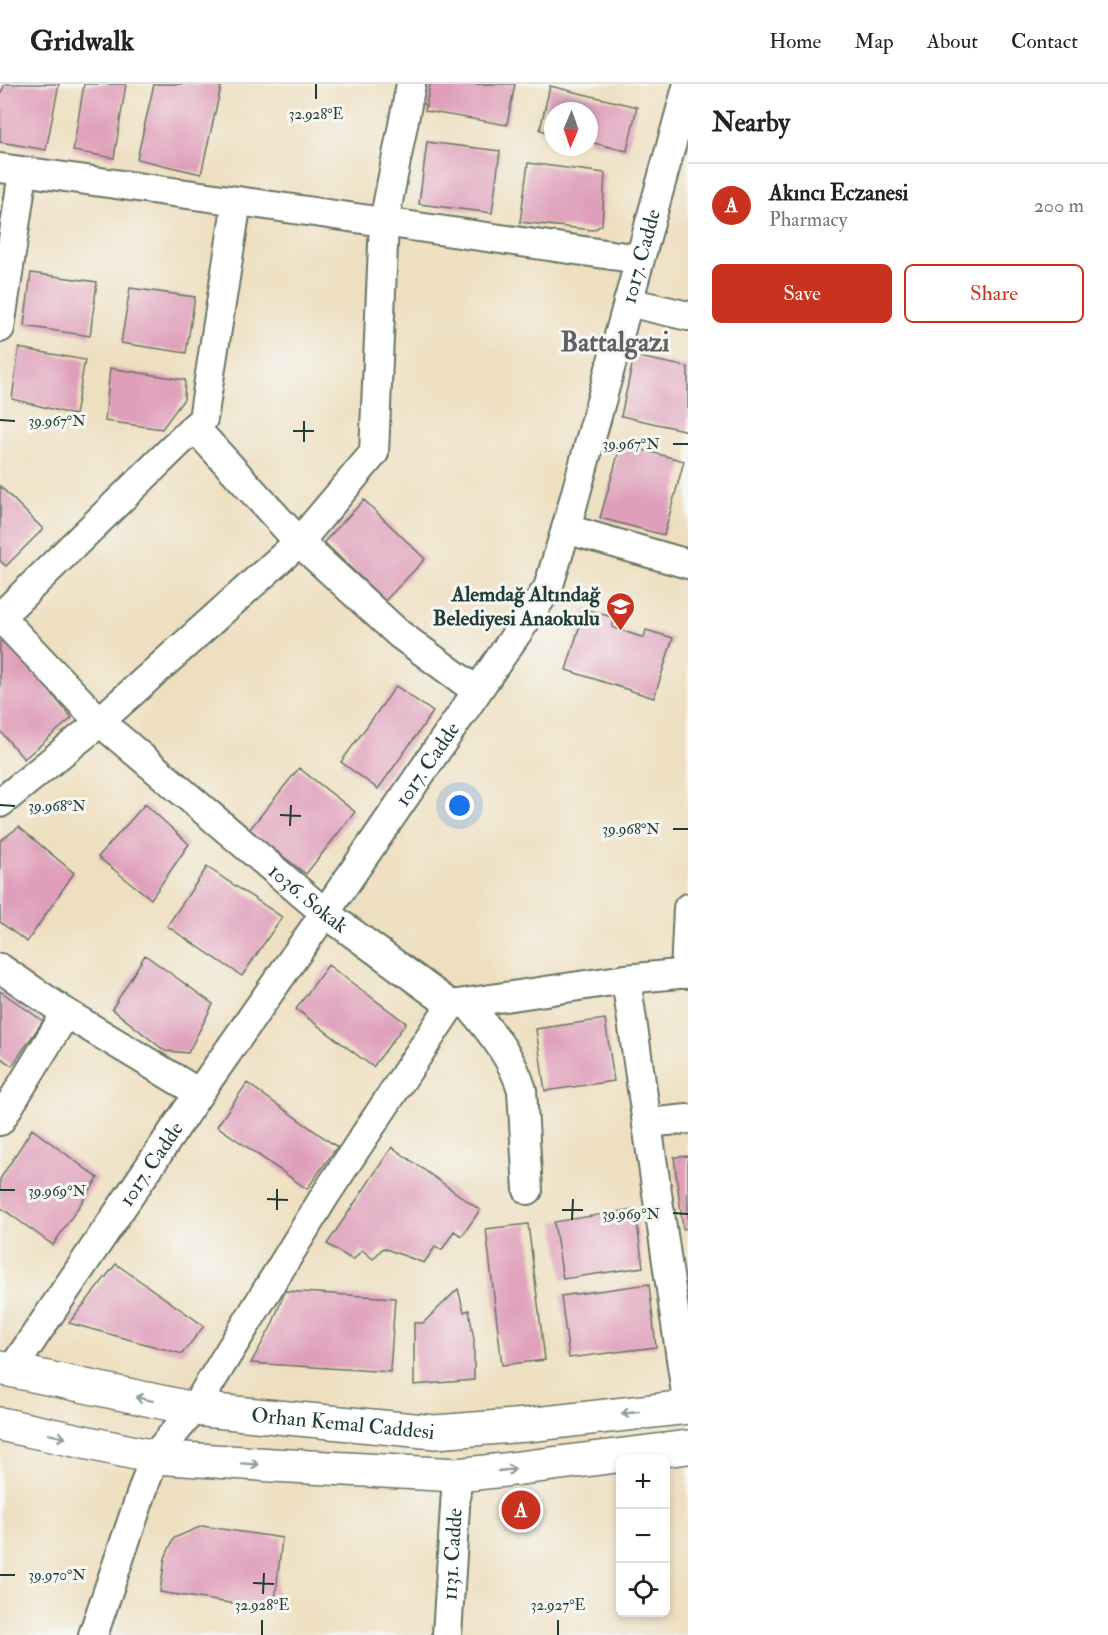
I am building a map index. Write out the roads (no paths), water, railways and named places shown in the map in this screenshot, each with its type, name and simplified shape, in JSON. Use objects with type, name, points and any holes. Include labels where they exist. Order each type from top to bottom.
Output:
[{"type":"main road","name":"Orhan Kemal Caddesi","points":[[5,1370],[194,1409],[435,1432],[527,1425],[688,1407]]},
{"type":"main road","name":"Orhan Kemal Caddesi","points":[[0,1424],[154,1457],[457,1475],[688,1447]]},
{"type":"street","points":[[0,803],[99,721],[299,542],[374,453],[384,222],[411,84]]},
{"type":"street","name":"1017. Cadde","points":[[5,1370],[325,913],[548,588],[688,84]]},
{"type":"street","points":[[0,328],[12,170],[639,259]]},
{"type":"street","points":[[0,617],[202,419],[237,201]]},
{"type":"street","points":[[628,302],[688,316]]},
{"type":"street","points":[[194,427],[299,542],[399,634],[477,691]]},
{"type":"street","points":[[566,529],[688,564]]},
{"type":"street","name":"1036. Sokak","points":[[0,617],[99,721],[325,913],[459,1004],[492,1035],[510,1061],[522,1090],[528,1190]]},
{"type":"street","points":[[93,1635],[154,1457],[194,1409],[326,1194],[459,1004],[626,979],[686,974],[688,908]]},
{"type":"street","points":[[0,968],[66,1013],[199,1093]]},
{"type":"street","points":[[626,979],[688,1407]]},
{"type":"street","points":[[0,1121],[66,1013]]},
{"type":"street","points":[[647,1123],[688,1119]]},
{"type":"street","name":"1131. Cadde","points":[[447,1635],[457,1475]]},
{"type":"place","name":"Alemdağ Altındağ Belediyesi Anaokulu","points":[[621,632]]},
{"type":"place","name":"Akıncı Eczanesi","points":[[521,1510]]},
{"type":"district","name":"Battalgazi","points":[[615,342]]}]
